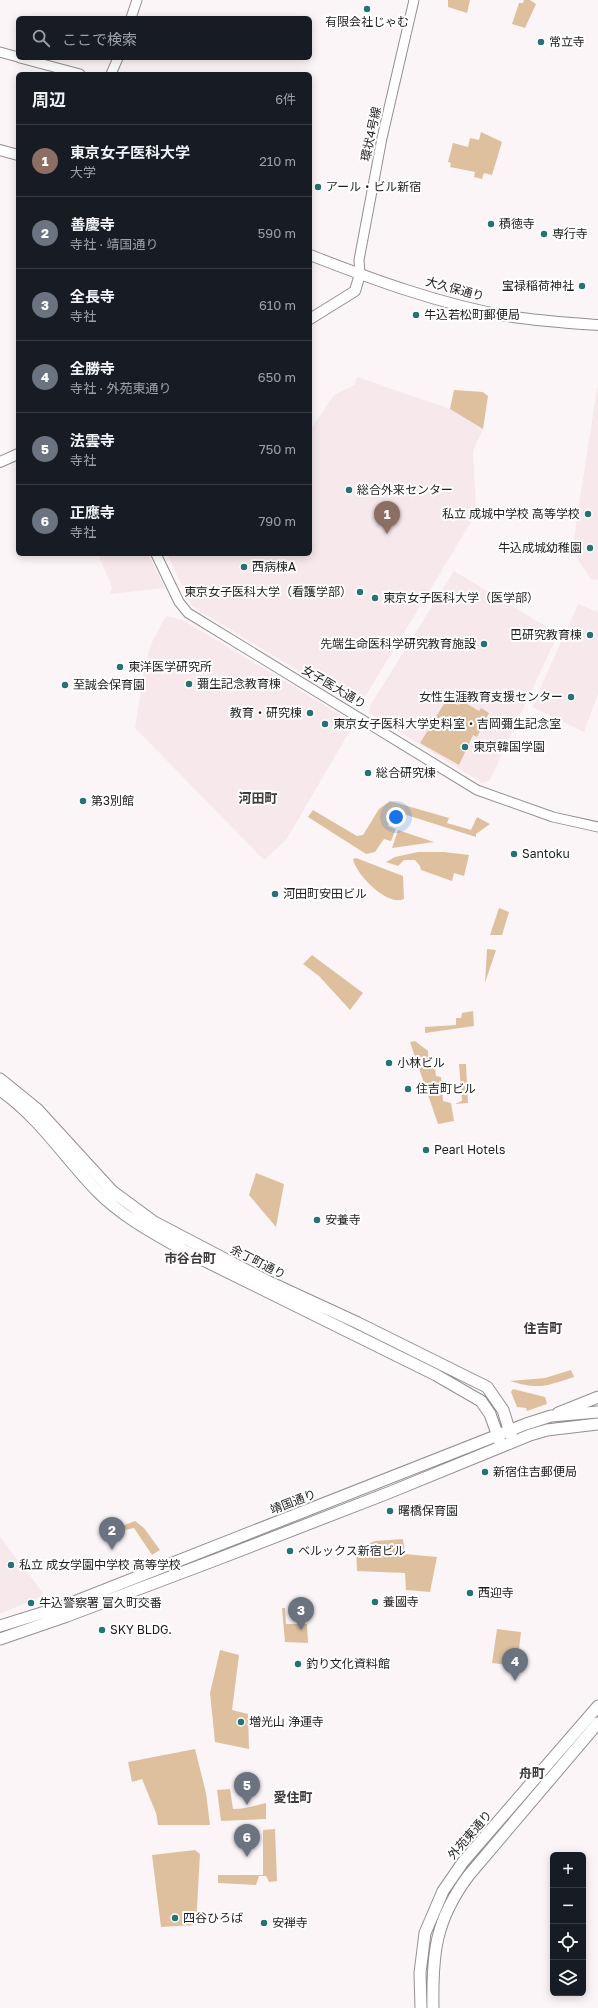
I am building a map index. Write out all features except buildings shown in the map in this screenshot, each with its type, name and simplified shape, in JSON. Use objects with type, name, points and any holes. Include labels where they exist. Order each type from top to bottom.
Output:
[{"type":"main road","points":[[0,150],[16,154]]},
{"type":"main road","name":"大久保通り","points":[[312,256],[360,274],[443,301],[481,311],[536,320],[598,325]]},
{"type":"main road","points":[[312,318],[355,292],[360,274]]},
{"type":"main road","points":[[0,462],[16,455]]},
{"type":"main road","name":"余丁町通り","points":[[0,1079],[38,1109],[112,1191],[148,1218],[267,1281],[488,1387],[503,1410],[513,1442]]},
{"type":"main road","name":"余丁町通り","points":[[0,1090],[39,1124],[97,1191],[133,1219],[185,1251],[430,1373],[481,1401],[490,1414],[499,1441]]},
{"type":"main road","points":[[551,1416],[598,1396]]},
{"type":"main road","name":"靖国通り","points":[[0,1639],[60,1619],[388,1493],[499,1441],[510,1430],[551,1416],[598,1412]]},
{"type":"main road","name":"靖国通り","points":[[0,1626],[60,1606],[499,1441],[513,1442],[547,1430],[598,1424]]},
{"type":"main road","name":"外苑東通り","points":[[420,2008],[420,1968],[425,1933],[443,1891],[463,1862],[598,1706]]},
{"type":"main road","name":"外苑東通り","points":[[433,2008],[432,1972],[437,1935],[454,1895],[469,1875],[598,1723]]},
{"type":"street","points":[[132,16],[137,0]]},
{"type":"street","name":"環状4号線","points":[[360,274],[359,260],[380,148],[414,0]]},
{"type":"street","points":[[0,52],[16,57]]},
{"type":"street","points":[[27,60],[72,72]]},
{"type":"street","points":[[112,72],[117,60]]},
{"type":"street","name":"女子医大通り","points":[[157,556],[179,602],[188,613],[477,790],[553,817],[598,826]]},
{"type":"shaded area","points":[[448,0],[470,0],[467,13],[448,7]]},
{"type":"shaded area","points":[[524,0],[530,0],[536,4],[525,28],[512,24],[519,3],[523,3]]},
{"type":"shaded area","points":[[481,132],[502,142],[492,175],[484,173],[482,179],[474,177],[475,172],[450,167],[451,163],[448,162],[453,143],[468,147],[470,138],[479,140]]},
{"type":"shaded area","points":[[357,377],[450,409],[483,429],[473,451],[476,514],[360,705],[355,705],[191,605],[168,556],[312,556],[312,427],[334,395],[355,385]]},
{"type":"shaded area","name":"私立 成城中学校 高等学校","points":[[597,388],[598,580],[591,579],[572,551]]},
{"type":"shaded area","points":[[454,390],[483,392],[488,396],[483,429],[450,409]]},
{"type":"shaded area","points":[[99,556],[149,556],[165,588],[110,594],[112,587]]},
{"type":"shaded area","points":[[454,571],[555,632],[557,636],[490,780],[482,783],[369,713],[370,706]]},
{"type":"shaded area","points":[[578,604],[598,612],[598,694],[584,732],[532,707]]},
{"type":"shaded area","points":[[166,616],[183,620],[352,722],[351,729],[286,840],[264,860],[135,728],[145,666],[151,644]]},
{"type":"shaded area","points":[[450,694],[479,711],[481,708],[489,713],[477,737],[473,735],[459,765],[420,743]]},
{"type":"shaded area","points":[[390,801],[449,818],[447,823],[471,830],[477,817],[490,824],[476,834],[476,837],[397,812],[393,820],[390,820],[388,826],[396,829],[391,841],[384,839],[375,852],[366,854],[308,817],[313,810],[357,836],[363,835],[379,809]]},
{"type":"shaded area","points":[[398,830],[434,842],[392,848]]},
{"type":"shaded area","points":[[418,852],[444,852],[469,855],[464,876],[454,873],[452,881],[421,870],[420,866],[415,860],[404,860],[398,866],[386,862],[395,857]]},
{"type":"shaded area","points":[[356,858],[403,876],[404,899],[397,900],[390,898],[374,888],[366,881],[355,866],[353,859]]},
{"type":"shaded area","points":[[499,908],[509,912],[502,935],[490,935]]},
{"type":"shaded area","points":[[487,949],[496,950],[485,983]]},
{"type":"shaded area","points":[[312,955],[363,993],[350,1010],[319,976],[303,964]]},
{"type":"shaded area","points":[[473,1011],[474,1026],[425,1033],[425,1027],[456,1025],[456,1018],[461,1018],[462,1013]]},
{"type":"shaded area","points":[[415,1041],[428,1051],[429,1067],[435,1067],[436,1076],[441,1077],[443,1101],[451,1103],[454,1121],[438,1124],[410,1042]]},
{"type":"shaded area","points":[[459,1064],[466,1064],[468,1103],[455,1104],[462,1101]]},
{"type":"shaded area","points":[[256,1173],[284,1184],[276,1227],[249,1195]]},
{"type":"shaded area","points":[[571,1370],[574,1377],[549,1385],[536,1386],[510,1381],[545,1378]]},
{"type":"shaded area","points":[[513,1389],[545,1397],[547,1404],[527,1411],[526,1408],[517,1407],[511,1392]]},
{"type":"shaded area","points":[[135,1521],[144,1528],[160,1550],[152,1555],[134,1528],[121,1531],[119,1527]]},
{"type":"shaded area","name":"私立 成女学園中学校 高等学校","points":[[0,1537],[43,1593],[42,1596],[0,1614]]},
{"type":"shaded area","points":[[403,1539],[405,1554],[437,1557],[430,1592],[406,1590],[405,1573],[357,1571],[356,1549],[375,1541]]},
{"type":"shaded area","points":[[282,1608],[285,1608],[286,1624],[307,1624],[308,1643],[285,1642]]},
{"type":"shaded area","points":[[497,1629],[521,1632],[517,1666],[492,1663]]},
{"type":"shaded area","points":[[220,1650],[239,1655],[232,1710],[248,1714],[249,1749],[215,1742],[210,1693]]},
{"type":"shaded area","points":[[195,1749],[206,1793],[210,1825],[158,1825],[156,1813],[142,1779],[132,1782],[128,1762]]},
{"type":"shaded area","points":[[230,1789],[233,1809],[246,1808],[266,1803],[266,1819],[221,1821],[217,1790]]},
{"type":"shaded area","points":[[275,1829],[277,1881],[269,1882],[266,1876],[259,1876],[256,1885],[218,1883],[218,1875],[263,1875],[263,1830]]},
{"type":"shaded area","points":[[195,1850],[200,1854],[196,1925],[161,1927],[152,1855]]},
{"type":"place","name":"有限会社じゃむ","points":[[367,9]]},
{"type":"place","name":"常立寺","points":[[541,42]]},
{"type":"place","name":"アール・ビル新宿","points":[[318,187]]},
{"type":"place","name":"積徳寺","points":[[491,224]]},
{"type":"place","name":"専行寺","points":[[544,234]]},
{"type":"place","name":"宝禄稲荷神社","points":[[582,286]]},
{"type":"place","name":"牛込若松町郵便局","points":[[416,315]]},
{"type":"place","name":"総合外来センター","points":[[349,490]]},
{"type":"place","name":"私立 成城中学校 高等学校","points":[[588,514]]},
{"type":"place","name":"東京女子医科大学","points":[[387,534]]},
{"type":"place","name":"牛込成城幼稚園","points":[[590,548]]},
{"type":"place","name":"西病棟A","points":[[244,567]]},
{"type":"place","name":"東京女子医科大学（看護学部）","points":[[360,592]]},
{"type":"place","name":"東京女子医科大学（医学部）","points":[[375,598]]},
{"type":"place","name":"巴研究教育棟","points":[[590,635]]},
{"type":"place","name":"先端生命医科学研究教育施設","points":[[484,644]]},
{"type":"place","name":"東洋医学研究所","points":[[120,667]]},
{"type":"place","name":"彌生記念教育棟","points":[[189,684]]},
{"type":"place","name":"至誠会保育園","points":[[65,685]]},
{"type":"place","name":"女性生涯教育支援センター","points":[[571,697]]},
{"type":"place","name":"教育・研究棟","points":[[310,713]]},
{"type":"place","name":"東京女子医科大学史料室・吉岡彌生記念室","points":[[325,724]]},
{"type":"place","name":"東京韓国学園","points":[[465,747]]},
{"type":"place","name":"総合研究棟","points":[[368,773]]},
{"type":"place","name":"第3別館","points":[[83,801]]},
{"type":"place","name":"Santoku","points":[[514,854]]},
{"type":"place","name":"河田町安田ビル","points":[[275,894]]},
{"type":"place","name":"小林ビル","points":[[389,1063]]},
{"type":"place","name":"住吉町ビル","points":[[408,1089]]},
{"type":"place","name":"Pearl Hotels","points":[[426,1150]]},
{"type":"place","name":"安養寺","points":[[317,1220]]},
{"type":"place","name":"新宿住吉郵便局","points":[[485,1472]]},
{"type":"place","name":"曙橋保育園","points":[[390,1511]]},
{"type":"place","name":"善慶寺","points":[[112,1550]]},
{"type":"place","name":"ベルックス新宿ビル","points":[[290,1551]]},
{"type":"place","name":"私立 成女学園中学校 高等学校","points":[[11,1565]]},
{"type":"place","name":"西迎寺","points":[[470,1593]]},
{"type":"place","name":"養國寺","points":[[375,1602]]},
{"type":"place","name":"牛込警察署 富久町交番","points":[[31,1603]]},
{"type":"place","name":"SKY BLDG.","points":[[102,1630]]},
{"type":"place","name":"全長寺","points":[[301,1630]]},
{"type":"place","name":"釣り文化資料館","points":[[298,1664]]},
{"type":"place","name":"全勝寺","points":[[515,1681]]},
{"type":"place","name":"増光山 浄運寺","points":[[241,1722]]},
{"type":"place","name":"法雲寺","points":[[247,1805]]},
{"type":"place","name":"正應寺","points":[[247,1857]]},
{"type":"place","name":"四谷ひろば","points":[[175,1918]]},
{"type":"place","name":"安禅寺","points":[[264,1923]]},
{"type":"district","name":"河田町","points":[[258,798]]},
{"type":"district","name":"市谷台町","points":[[190,1258]]},
{"type":"district","name":"住吉町","points":[[543,1328]]},
{"type":"district","name":"舟町","points":[[532,1773]]},
{"type":"district","name":"愛住町","points":[[293,1797]]}]
